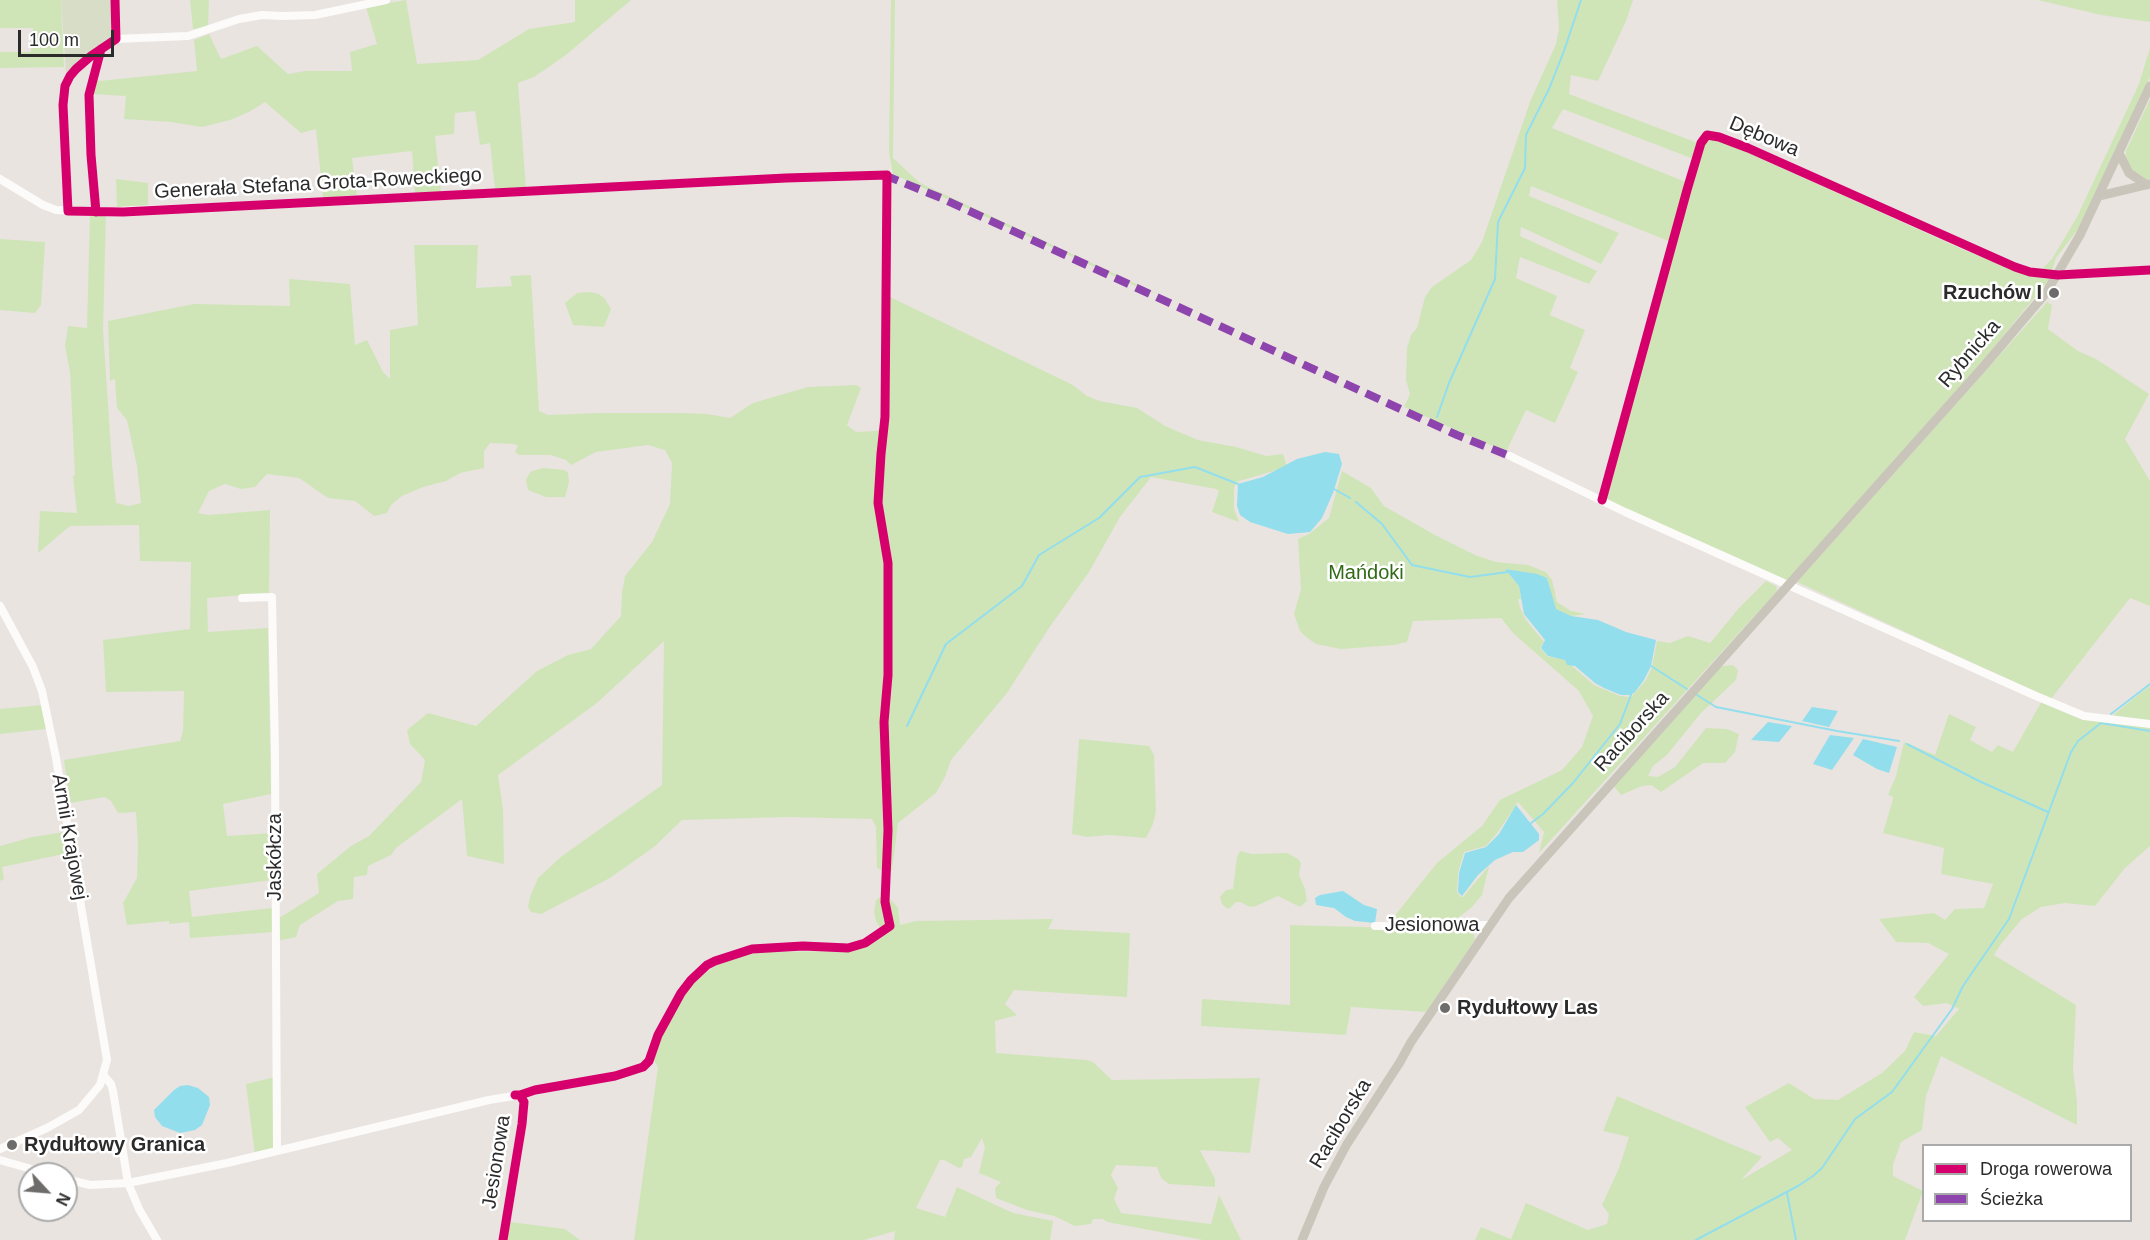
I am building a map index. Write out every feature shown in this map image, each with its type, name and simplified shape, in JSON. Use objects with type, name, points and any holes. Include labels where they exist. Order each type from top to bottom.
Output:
[{"type":"main road","name":"Rybnicka","points":[[1788,584],[2027,317],[2058,275],[2099,196],[2150,86]]},
{"type":"main road","points":[[2119,153],[2129,173],[2148,184]]},
{"type":"main road","points":[[2099,196],[2148,184]]},
{"type":"main road","name":"Raciborska","points":[[1302,1240],[1324,1187],[1347,1144],[1411,1042],[1509,898],[1788,584]]},
{"type":"street","points":[[115,0],[116,39]]},
{"type":"street","points":[[68,211],[63,105],[65,86],[69,76],[76,69],[116,39],[188,36],[250,17],[315,15],[387,0]]},
{"type":"street","name":"Dębowa","points":[[1602,500],[1687,190],[1701,143],[1707,135],[1748,148],[2014,267],[2031,272],[2058,275]]},
{"type":"street","name":"Generała Stefana Grota-Roweckiego","points":[[0,179],[44,205],[57,210],[123,212],[570,189]]},
{"type":"street","points":[[2058,275],[2150,270]]},
{"type":"street","points":[[1510,456],[1930,650],[2084,716],[2150,724]]},
{"type":"street","name":"Jaskółcza","points":[[242,598],[272,597],[277,1150]]},
{"type":"street","name":"Armii Krajowej","points":[[0,606],[33,666],[45,704],[105,1045],[107,1060],[104,1076]]},
{"type":"street","name":"Jesionowa","points":[[1375,926],[1490,925]]},
{"type":"street","points":[[0,1149],[42,1131],[79,1110],[94,1093],[104,1076],[113,1090],[128,1183],[139,1209],[157,1240]]},
{"type":"street","name":"Jesionowa","points":[[78,1182],[90,1185],[128,1183],[489,1100],[520,1095],[524,1102],[522,1124],[503,1240]]},
{"type":"street","points":[[0,1160],[18,1165]]},
{"type":"green space","points":[[0,0],[61,0],[64,67],[0,68],[0,52],[31,52],[33,28],[0,28]]},
{"type":"green space","points":[[61,0],[112,0],[113,35],[66,73]]},
{"type":"green space","points":[[190,0],[209,0],[208,27],[193,29]]},
{"type":"green space","points":[[406,0],[417,64],[478,60],[529,29],[575,22],[575,0],[631,0],[566,55],[534,77],[518,83],[526,188],[495,189],[490,143],[480,145],[475,111],[455,113],[454,134],[435,136],[441,193],[415,194],[412,151],[352,158],[357,195],[323,198],[316,129],[301,133],[265,102],[230,120],[202,127],[171,122],[124,119],[126,96],[92,94],[95,76],[99,81],[197,71],[194,40],[209,34],[221,59],[257,46],[288,74],[305,71],[352,71],[350,52],[377,44],[366,7]]},
{"type":"green space","points":[[891,0],[895,0],[893,158],[920,183],[1158,294],[1142,289],[893,174],[889,152]]},
{"type":"green space","points":[[1557,0],[1633,0],[1626,21],[1598,81],[1571,75],[1569,94],[1703,145],[1711,139],[1722,141],[1964,250],[2034,277],[2052,259],[2077,217],[2139,84],[2150,48],[2150,77],[2079,228],[2056,258],[2049,280],[1981,363],[1788,581],[1606,501],[1676,244],[1531,186],[1529,196],[1619,233],[1601,264],[1521,227],[1520,236],[1597,271],[1589,284],[1520,257],[1516,278],[1557,296],[1550,315],[1585,330],[1570,368],[1578,372],[1555,423],[1526,410],[1506,452],[1404,407],[1410,394],[1406,380],[1407,348],[1411,335],[1417,328],[1425,297],[1432,287],[1471,260],[1482,242],[1530,102],[1556,44],[1559,28]],"holes":[[[1563,109],[1699,161],[1693,185],[1552,128]]]},
{"type":"green space","points":[[2038,0],[2150,0],[2150,22],[2101,15]]},
{"type":"green space","points":[[2150,99],[2150,180],[2142,178],[2130,168],[2126,159],[2126,151]]},
{"type":"green space","points":[[116,179],[148,183],[148,205],[117,207]]},
{"type":"green space","points":[[106,214],[103,330],[112,464],[116,503],[129,506],[141,503],[137,466],[127,420],[117,408],[115,379],[110,381],[108,321],[194,304],[290,306],[289,279],[350,284],[355,345],[367,340],[383,372],[390,379],[390,330],[418,325],[414,245],[478,245],[476,288],[512,286],[510,276],[531,275],[539,411],[548,415],[681,413],[730,418],[753,403],[808,387],[856,385],[861,388],[847,425],[856,432],[875,431],[887,427],[890,418],[888,296],[1073,385],[1087,396],[1100,401],[1137,408],[1165,426],[1198,440],[1236,447],[1266,456],[1283,454],[1287,467],[1236,482],[1234,509],[1239,522],[1212,512],[1219,491],[1216,489],[1151,477],[1120,517],[1089,572],[1007,693],[951,760],[936,793],[898,823],[892,870],[888,873],[877,868],[876,827],[872,819],[788,817],[682,820],[654,847],[610,878],[541,914],[531,912],[528,907],[530,897],[538,878],[562,856],[662,785],[664,641],[597,703],[498,775],[503,809],[504,864],[467,856],[462,799],[396,848],[391,855],[368,866],[367,875],[354,877],[353,899],[338,901],[300,925],[296,937],[277,941],[276,920],[319,893],[317,874],[351,846],[369,836],[421,782],[425,760],[410,744],[407,730],[428,713],[476,726],[537,671],[568,655],[591,649],[621,616],[625,576],[652,542],[670,504],[672,463],[665,450],[648,445],[596,452],[571,465],[566,460],[551,455],[519,455],[515,452],[518,446],[514,444],[490,443],[484,451],[484,468],[460,473],[446,481],[402,496],[391,505],[387,513],[374,516],[355,501],[328,498],[299,478],[267,474],[255,487],[241,489],[225,484],[209,491],[198,513],[208,515],[270,510],[269,593],[207,598],[208,632],[268,628],[271,794],[223,804],[227,836],[273,833],[272,880],[189,891],[192,917],[272,908],[274,932],[190,938],[189,922],[169,924],[169,921],[127,925],[123,903],[137,878],[136,812],[118,813],[111,801],[105,797],[70,803],[64,760],[180,741],[183,731],[184,691],[106,692],[103,640],[190,629],[191,562],[140,561],[139,525],[70,526],[38,553],[40,511],[77,513],[73,476],[75,475],[70,372],[65,346],[68,326],[87,328],[90,215]]},
{"type":"green space","points":[[0,239],[45,242],[41,305],[35,313],[0,310]]},
{"type":"green space","points":[[577,293],[599,294],[611,309],[604,327],[573,325],[565,303]]},
{"type":"green space","points":[[2047,302],[2052,305],[2048,329],[2078,351],[2096,359],[2149,394],[2125,439],[2150,481],[2150,606],[2130,598],[2051,699],[1797,582]]},
{"type":"green space","points":[[543,468],[565,470],[568,473],[569,482],[565,497],[546,497],[528,490],[526,480],[529,474]]},
{"type":"green space","name":"Mańdoki","points":[[1342,471],[1371,488],[1384,506],[1475,555],[1496,562],[1528,565],[1546,572],[1552,580],[1557,602],[1571,611],[1586,614],[1571,616],[1555,609],[1547,578],[1505,569],[1519,586],[1521,599],[1518,599],[1526,620],[1544,642],[1540,648],[1548,657],[1564,659],[1594,685],[1620,696],[1631,697],[1646,680],[1652,667],[1657,641],[1670,643],[1688,636],[1710,643],[1739,608],[1766,581],[1776,586],[1777,591],[1539,853],[1544,832],[1518,802],[1486,846],[1464,852],[1458,873],[1457,892],[1461,897],[1489,866],[1482,895],[1471,908],[1455,920],[1389,923],[1437,863],[1482,826],[1500,800],[1562,770],[1582,747],[1593,716],[1579,691],[1513,633],[1501,618],[1413,621],[1407,642],[1394,645],[1341,649],[1316,644],[1306,637],[1300,631],[1294,614],[1301,589],[1298,539],[1309,534],[1329,518]]},
{"type":"green space","points":[[1733,665],[1738,670],[1736,680],[1700,714],[1667,755],[1653,766],[1648,776],[1658,777],[1675,767],[1706,728],[1727,729],[1739,734],[1735,752],[1725,763],[1703,763],[1661,792],[1651,785],[1642,786],[1621,795],[1611,783],[1714,667]]},
{"type":"green space","points":[[2150,686],[2150,722],[2111,717],[2138,695]]},
{"type":"green space","points":[[2043,699],[2084,716],[2150,725],[2150,846],[2125,868],[2095,906],[2065,903],[2041,907],[2022,919],[1994,955],[2076,1005],[2073,1069],[2077,1125],[1941,1056],[1926,1096],[1922,1130],[1901,1142],[1893,1165],[1893,1176],[1922,1190],[1905,1240],[1475,1240],[1481,1227],[1511,1239],[1526,1203],[1588,1230],[1607,1224],[1609,1214],[1602,1205],[1619,1168],[1629,1137],[1603,1131],[1617,1096],[1762,1157],[1741,1180],[1792,1150],[1778,1138],[1770,1142],[1745,1107],[1789,1083],[1814,1099],[1838,1100],[1882,1073],[1905,1051],[1914,1032],[1936,1036],[1959,1009],[1947,1003],[1923,1006],[1914,997],[1949,954],[1928,943],[1896,942],[1879,919],[1934,913],[1945,920],[1955,909],[1984,908],[1993,884],[1941,874],[1944,848],[1883,833],[1893,799],[1888,795],[1896,776],[1904,742],[1935,755],[1949,714],[1976,727],[1970,740],[1992,752],[1998,745],[2013,752]]},
{"type":"green space","points":[[42,705],[46,729],[0,734],[0,709]]},
{"type":"green space","points":[[1079,739],[1149,746],[1154,755],[1156,811],[1146,838],[1109,835],[1087,837],[1072,834]]},
{"type":"green space","points":[[65,832],[68,853],[2,867],[4,879],[0,881],[0,846],[32,837]]},
{"type":"green space","points":[[1240,851],[1252,854],[1287,853],[1298,859],[1301,863],[1299,875],[1307,901],[1300,907],[1278,896],[1256,906],[1250,907],[1236,902],[1229,909],[1225,907],[1220,897],[1226,890],[1233,889],[1237,857]]},
{"type":"green space","points":[[882,896],[891,900],[898,908],[900,925],[916,921],[1053,919],[1048,929],[1130,933],[1127,997],[1014,990],[1005,1004],[1017,1015],[995,1021],[996,1053],[1087,1060],[1093,1062],[1112,1080],[1260,1078],[1250,1153],[1200,1150],[1215,1179],[1215,1187],[1169,1184],[1161,1178],[1157,1167],[1116,1165],[1111,1175],[1118,1188],[1114,1199],[1121,1213],[1211,1224],[1219,1195],[1241,1240],[1203,1240],[1107,1222],[1103,1219],[1093,1219],[1091,1224],[1075,1226],[1054,1216],[1027,1210],[996,1198],[995,1188],[1001,1182],[979,1173],[985,1147],[982,1138],[971,1157],[964,1159],[962,1167],[959,1168],[940,1160],[916,1208],[945,1217],[957,1187],[1013,1213],[1053,1221],[1050,1240],[894,1240],[895,1231],[864,1240],[634,1240],[658,1067],[653,1059],[668,1021],[692,981],[729,958],[763,952],[850,951],[867,944],[883,933],[874,912],[876,900]]},
{"type":"green space","points":[[1290,925],[1473,930],[1475,940],[1426,1012],[1351,1007],[1346,1035],[1201,1026],[1202,999],[1290,1005]]},
{"type":"green space","points":[[275,1077],[274,1149],[255,1155],[246,1084]]},
{"type":"green space","points":[[510,1222],[565,1229],[580,1240],[507,1240]]},
{"type":"water","points":[[1325,452],[1339,454],[1342,464],[1322,518],[1310,532],[1288,534],[1250,522],[1240,515],[1237,506],[1238,484],[1263,477],[1297,459]]},
{"type":"water","points":[[1505,569],[1537,574],[1547,578],[1556,609],[1571,616],[1598,620],[1626,632],[1656,640],[1651,666],[1635,692],[1631,695],[1621,695],[1604,688],[1575,666],[1567,665],[1565,660],[1548,656],[1541,648],[1545,640],[1524,614],[1519,586]]},
{"type":"water","points":[[1812,707],[1838,711],[1829,727],[1802,721]]},
{"type":"water","points":[[1768,722],[1792,726],[1779,742],[1751,740]]},
{"type":"water","points":[[1830,735],[1854,738],[1832,770],[1813,764]]},
{"type":"water","points":[[1863,739],[1897,747],[1889,773],[1853,755]]},
{"type":"water","points":[[1516,805],[1539,834],[1539,840],[1523,852],[1513,852],[1495,860],[1478,875],[1462,896],[1458,892],[1459,873],[1465,853],[1486,847],[1499,834]]},
{"type":"water","points":[[1343,891],[1364,905],[1377,909],[1375,923],[1355,921],[1334,908],[1316,905],[1315,898],[1320,895]]},
{"type":"water","points":[[188,1085],[198,1088],[209,1097],[210,1105],[202,1125],[195,1130],[180,1133],[162,1126],[155,1117],[154,1110],[174,1090]]},
{"type":"waterway","points":[[1437,417],[1449,383],[1495,279],[1498,222],[1525,168],[1526,135],[1549,89],[1581,0]]},
{"type":"waterway","points":[[907,726],[946,644],[1022,586],[1039,555],[1099,518],[1140,477],[1195,467],[1238,484]]},
{"type":"waterway","points":[[1334,489],[1350,498]]},
{"type":"waterway","points":[[1356,502],[1382,524],[1412,565],[1470,577],[1508,572]]},
{"type":"waterway","points":[[1651,666],[1687,689]]},
{"type":"waterway","points":[[2111,714],[2150,684]]},
{"type":"waterway","points":[[1531,823],[1573,783],[1620,724],[1631,695]]},
{"type":"waterway","points":[[1697,695],[1716,707],[1899,741]]},
{"type":"waterway","points":[[1696,1240],[1813,1176],[1822,1168],[1855,1119],[1892,1092],[1952,1009],[1963,986],[2009,919],[2071,752],[2078,741],[2101,723],[2150,731]]},
{"type":"waterway","points":[[1907,744],[1979,781],[2048,812]]},
{"type":"waterway","points":[[1787,1193],[1796,1240]]},
{"type":"marked path","points":[[884,175],[941,198],[1457,435],[1510,456]]},
{"type":"cycle path","points":[[115,0],[116,39],[76,69],[65,86],[63,105],[68,211],[123,212],[786,178],[887,175],[885,417],[878,503],[888,563],[888,675],[884,722],[888,830],[885,902],[890,926],[865,943],[848,948],[803,946],[752,949],[715,961],[707,965],[691,980],[681,993],[658,1035],[649,1061],[643,1067],[615,1076],[535,1090],[520,1095]]},
{"type":"cycle path","points":[[96,212],[89,95],[101,49]]},
{"type":"cycle path","points":[[1602,500],[1687,190],[1701,143],[1707,135],[1748,148],[2030,272],[2058,275],[2150,270]]},
{"type":"cycle path","points":[[503,1240],[524,1102],[520,1095],[515,1095]]},
{"type":"place","name":"Rzuchów I","points":[[2054,293]]},
{"type":"place","name":"Rydułtowy Las","points":[[1445,1008]]},
{"type":"place","name":"Rydułtowy Granica","points":[[12,1145]]}]
